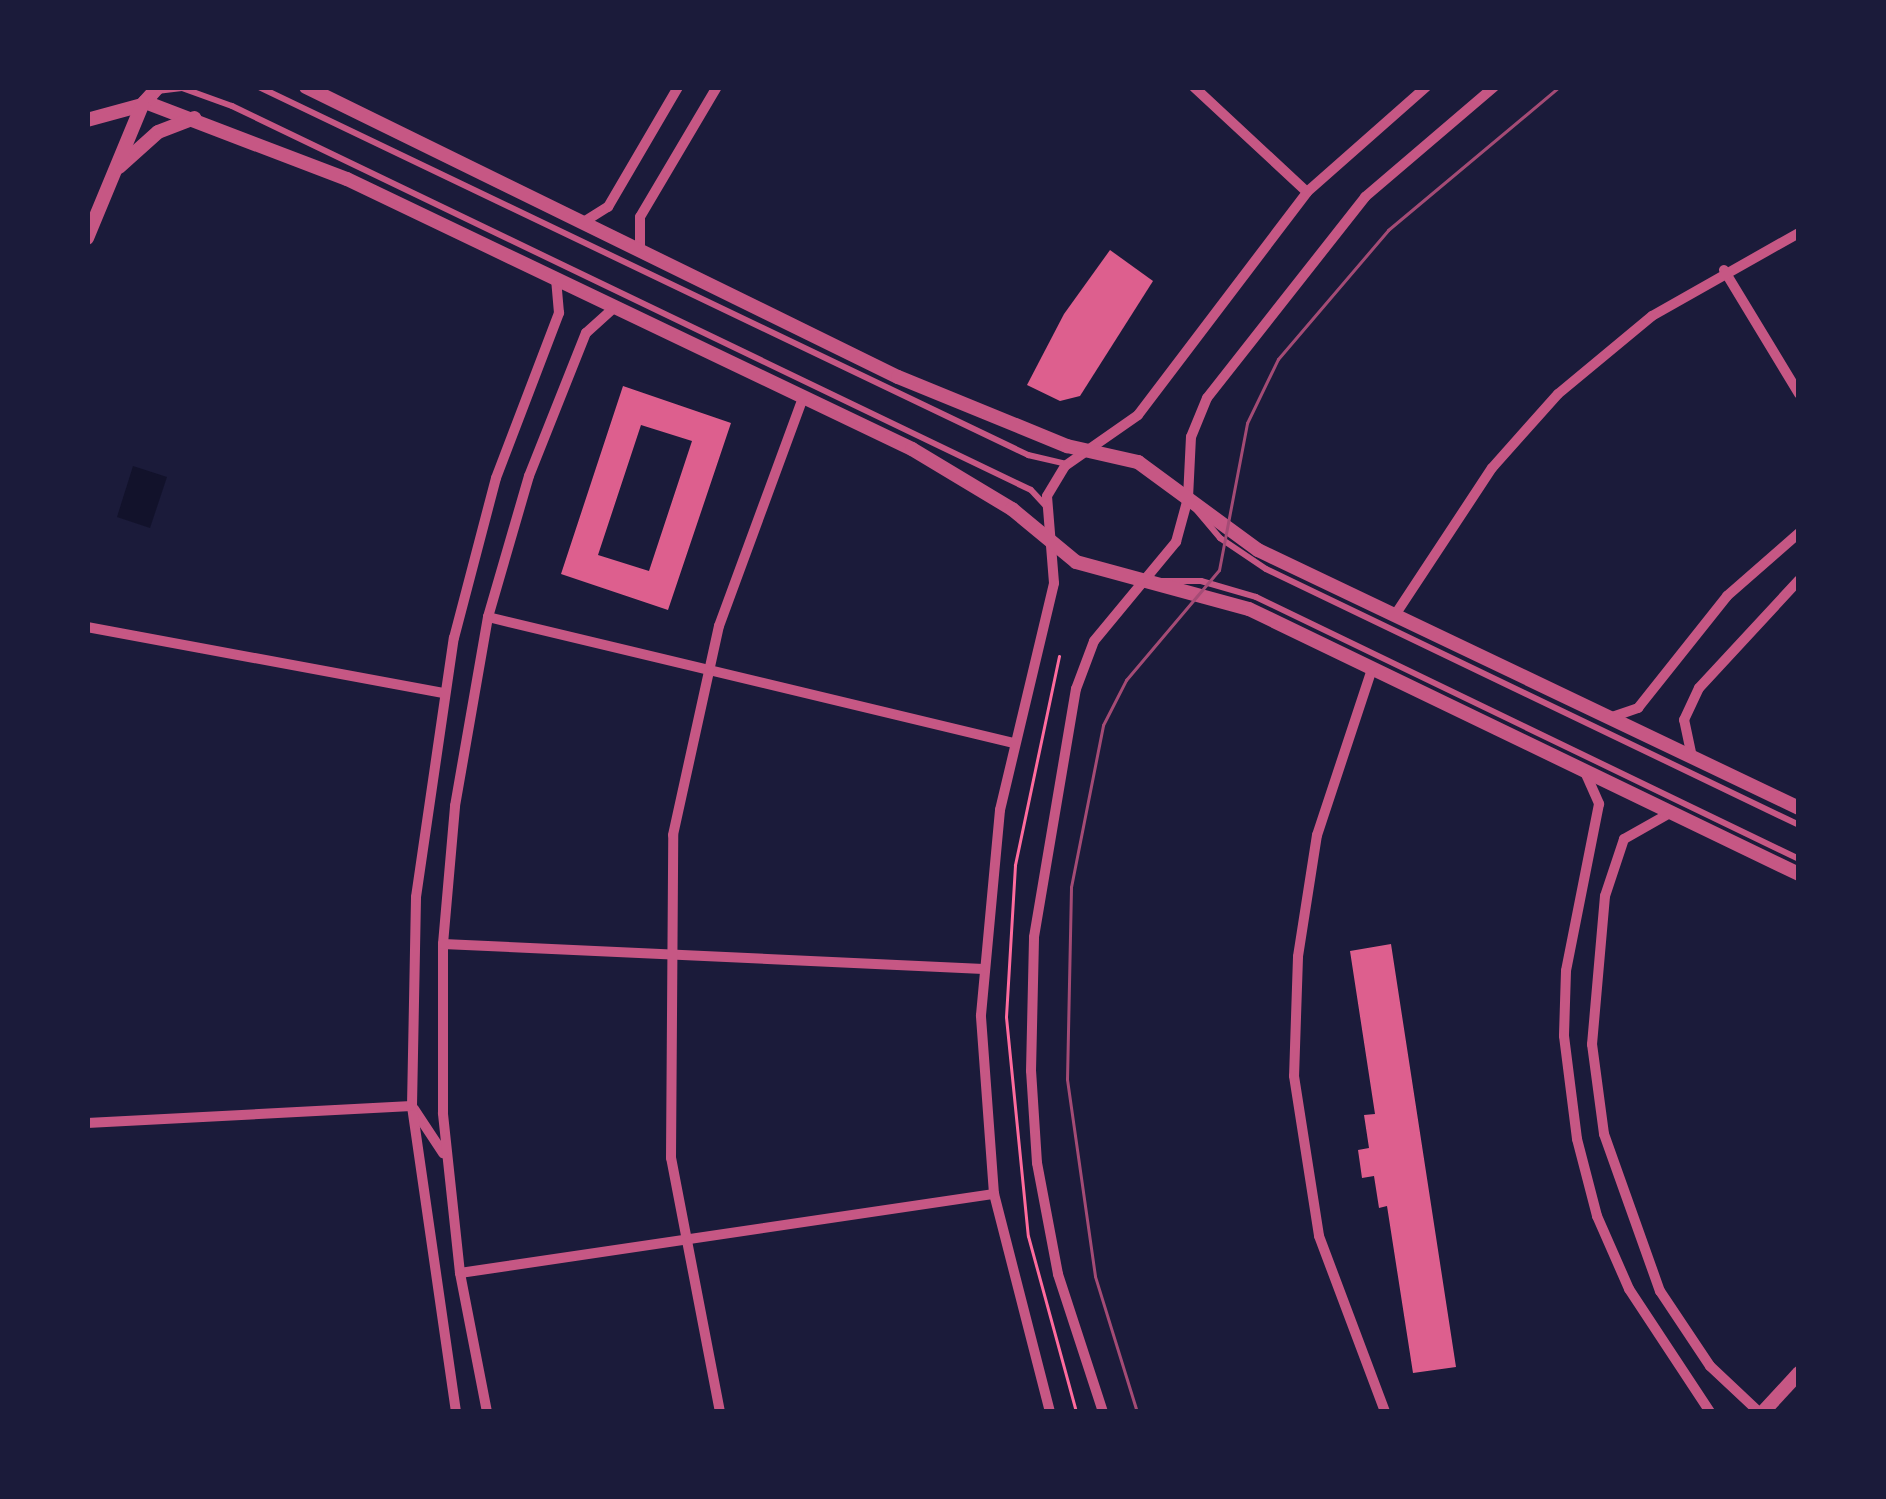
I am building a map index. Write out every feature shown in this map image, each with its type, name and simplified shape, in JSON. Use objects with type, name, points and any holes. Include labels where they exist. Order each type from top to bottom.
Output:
[{"type":"street","points":[[306,87],[575,223],[913,383],[1094,451],[1138,462],[1244,543],[1799,808]]},
{"type":"street","points":[[575,223],[608,207],[677,87]]},
{"type":"street","points":[[641,254],[640,217],[717,87]]},
{"type":"street","points":[[1194,87],[1307,192]]},
{"type":"street","points":[[1050,1412],[1009,1276],[994,1194],[983,969],[1014,743],[1051,608],[1045,505],[1070,463],[1094,451],[1138,415],[1307,192],[1426,87]]},
{"type":"street","points":[[1103,1412],[1058,1274],[1037,1163],[1034,938],[1058,760],[1083,664],[1170,554],[1188,498],[1191,436],[1208,398],[1311,257],[1370,191],[1494,87]]},
{"type":"street","points":[[87,238],[150,96]]},
{"type":"street","points":[[87,120],[150,96],[203,119],[556,278],[918,453],[1012,508],[1046,541],[1095,571],[1236,604],[1799,874]]},
{"type":"street","points":[[116,171],[173,123],[203,119]]},
{"type":"street","points":[[1395,615],[1479,487],[1558,394],[1652,316],[1724,270],[1799,233]]},
{"type":"street","points":[[1724,270],[1799,394]]},
{"type":"street","points":[[456,1412],[412,1106],[416,897],[442,693],[496,478],[559,313],[556,278]]},
{"type":"street","points":[[487,1412],[460,1273],[446,1157],[443,944],[455,806],[488,617],[575,358],[594,322],[615,307]]},
{"type":"street","points":[[720,1412],[681,1239],[669,1113],[673,835],[706,670],[777,452],[803,398]]},
{"type":"street","points":[[1610,717],[1638,708],[1727,596],[1799,533]]},
{"type":"street","points":[[1692,757],[1684,720],[1699,688],[1799,580]]},
{"type":"street","points":[[488,617],[1014,743]]},
{"type":"street","points":[[87,627],[442,693]]},
{"type":"street","points":[[1372,669],[1317,835],[1298,957],[1294,1076],[1319,1236],[1384,1412]]},
{"type":"street","points":[[1585,772],[1599,804],[1566,971],[1577,1139],[1597,1216],[1629,1288],[1710,1412]]},
{"type":"street","points":[[1670,813],[1624,838],[1605,896],[1592,1044],[1604,1134],[1660,1291],[1709,1366],[1761,1412],[1799,1373]]},
{"type":"street","points":[[443,944],[983,969]]},
{"type":"street","points":[[87,1123],[412,1106]]},
{"type":"street","points":[[412,1106],[446,1157]]},
{"type":"street","points":[[460,1273],[994,1194]]},
{"type":"lane","points":[[259,87],[1028,455],[1070,463]]},
{"type":"lane","points":[[150,96],[182,88],[232,106],[1031,490],[1045,505]]},
{"type":"lane","points":[[1188,498],[1204,524],[1265,569],[1799,825]]},
{"type":"lane","points":[[1144,584],[1193,580],[1256,597],[1799,859]]},
{"type":"shaded area","points":[[133,466],[167,477],[150,528],[117,517]]},
{"type":"building","points":[[1110,250],[1153,281],[1080,396],[1060,401],[1027,385],[1064,314]]},
{"type":"building","points":[[623,386],[731,423],[668,610],[561,574]],"holes":[[[641,425],[692,441],[649,571],[598,555]]]},
{"type":"building","points":[[1391,944],[1456,1367],[1413,1373],[1387,1206],[1379,1208],[1374,1176],[1362,1178],[1358,1150],[1369,1148],[1364,1115],[1375,1114],[1350,951]]},
{"type":"tram line","points":[[1137,1412],[1095,1276],[1067,1079],[1071,887],[1103,725],[1126,680],[1219,570],[1247,423],[1278,359],[1388,230],[1559,87]]}]
